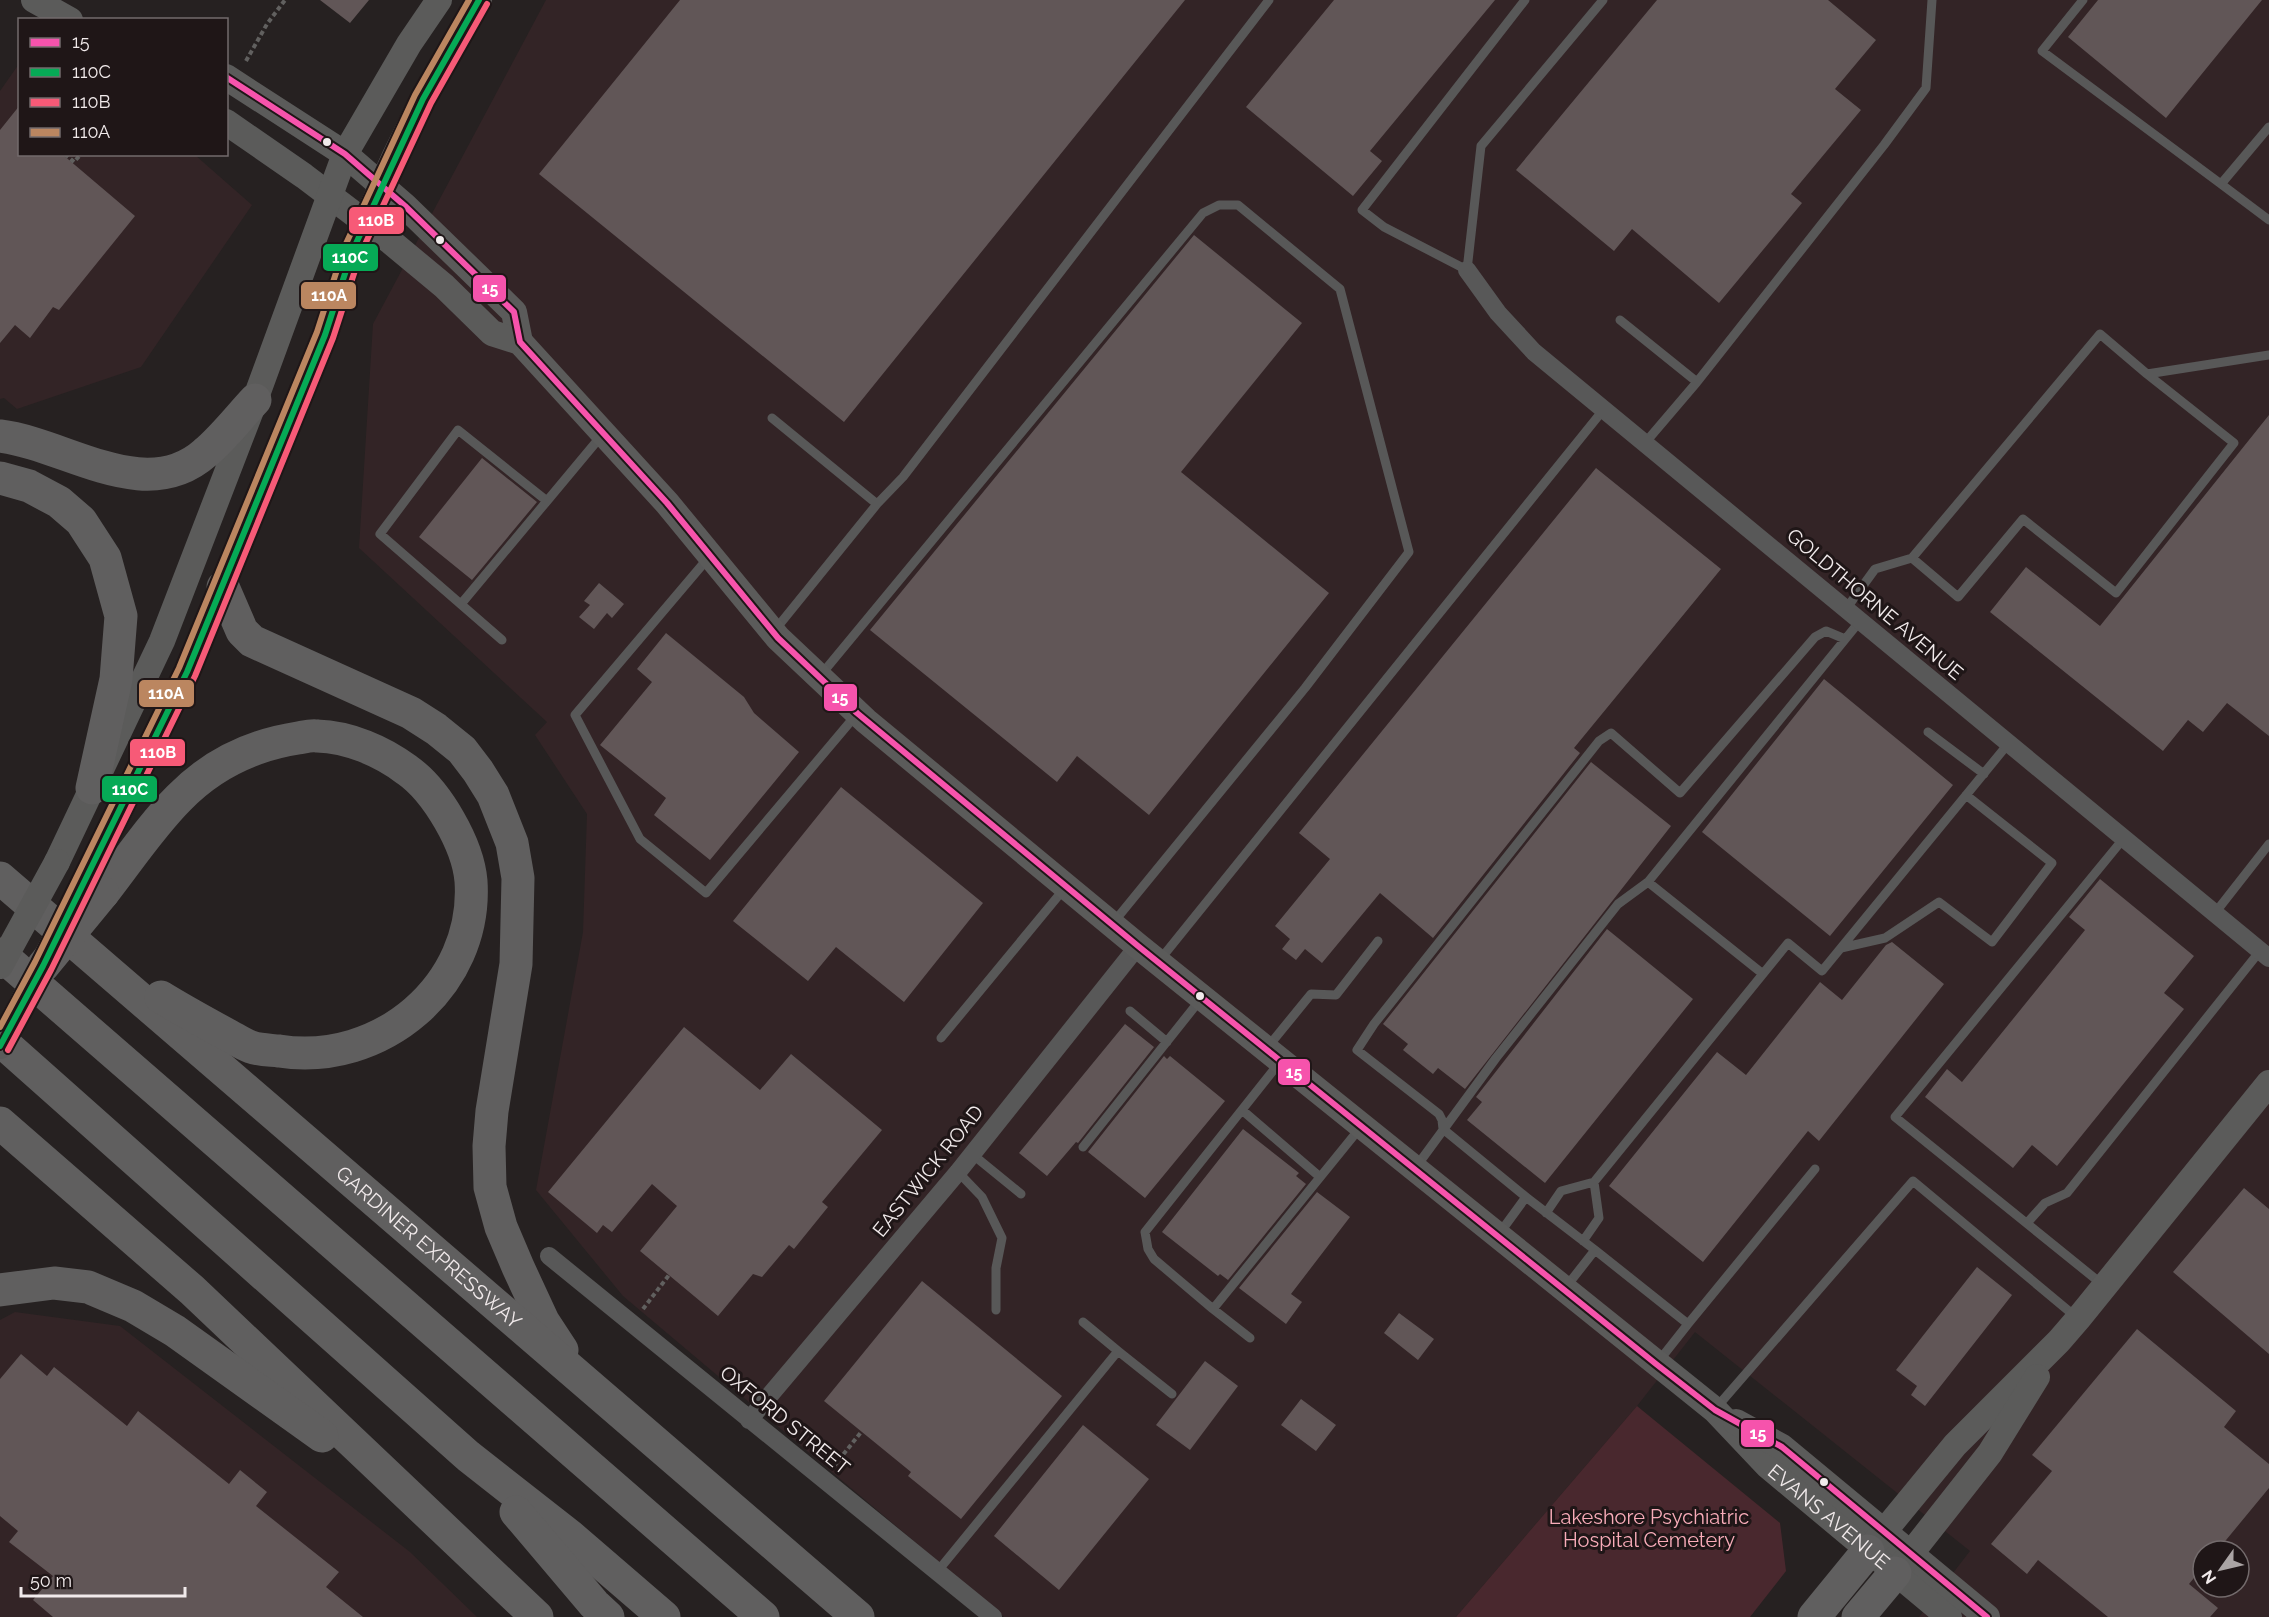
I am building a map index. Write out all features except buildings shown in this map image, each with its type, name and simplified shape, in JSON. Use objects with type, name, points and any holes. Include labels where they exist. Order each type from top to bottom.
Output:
[{"type":"highway","points":[[0,436],[51,448],[117,472],[159,475],[177,470],[205,453],[255,400]]},
{"type":"highway","points":[[0,478],[29,486],[58,502],[81,521],[105,558],[121,616],[116,679],[92,788]]},
{"type":"highway","points":[[222,587],[242,631],[252,641],[411,713],[436,729],[462,750],[492,795],[512,843],[518,878],[519,911],[516,964],[492,1111],[489,1146],[490,1187],[501,1227],[543,1321],[580,1377]]},
{"type":"highway","points":[[43,966],[94,887],[141,842],[180,797],[214,769],[248,750],[286,740],[316,735],[354,743],[388,756],[417,776],[438,801],[461,846],[471,879],[471,909],[464,943],[450,971],[430,999],[403,1023],[373,1039],[340,1049],[300,1054],[251,1047],[194,1017],[89,955]]},
{"type":"highway","name":"GARDINER EXPRESSWAY","points":[[0,878],[858,1617]]},
{"type":"highway","points":[[0,954],[763,1617]]},
{"type":"highway","points":[[0,1040],[468,1456],[570,1536],[664,1617]]},
{"type":"highway","points":[[0,1123],[192,1290],[537,1617]]},
{"type":"highway","points":[[0,1290],[54,1283],[88,1287],[133,1306],[175,1331],[272,1401],[403,1490]]},
{"type":"highway","points":[[468,1456],[594,1604],[608,1617]]},
{"type":"highway","points":[[1814,1617],[1876,1541]]},
{"type":"highway","points":[[1858,1617],[1903,1563]]},
{"type":"main road","points":[[34,0],[66,18]]},
{"type":"main road","points":[[0,966],[57,861],[162,640],[255,400],[345,154],[409,44],[439,0]]},
{"type":"main road","points":[[94,887],[187,672],[325,335],[352,252],[423,99],[479,0]]},
{"type":"main road","points":[[236,69],[382,185],[448,247],[514,312],[520,342]]},
{"type":"main road","name":"EVANS AVENUE","points":[[228,123],[366,222],[444,286],[492,333],[520,342],[667,503],[773,632],[857,713],[1137,946],[1715,1410],[1768,1466],[1876,1541],[1903,1563],[1987,1617]]},
{"type":"main road","points":[[0,1046],[43,966]]},
{"type":"main road","points":[[1876,1541],[1955,1445],[2078,1319],[2269,1083]]},
{"type":"main road","points":[[1903,1563],[1990,1453],[2059,1341]]},
{"type":"main road","name":"EVANS AVENUE","points":[[1903,1563],[1949,1617]]},
{"type":"street","name":"GOLDTHORNE AVENUE","points":[[1467,270],[1498,314],[1534,352],[2265,954]]},
{"type":"street","name":"EASTWICK ROAD","points":[[749,1420],[958,1172],[1137,946]]},
{"type":"street","name":"OXFORD STREET","points":[[549,1257],[993,1617]]},
{"type":"lane","points":[[773,632],[877,504],[903,477],[1269,0]]},
{"type":"lane","points":[[1525,0],[1362,210],[1384,226],[1467,270],[1481,146],[1603,0]]},
{"type":"lane","points":[[1645,443],[1884,145],[1926,88],[1932,0]]},
{"type":"lane","points":[[2083,0],[2042,51],[2269,220]]},
{"type":"lane","points":[[2221,184],[2269,127]]},
{"type":"lane","points":[[819,677],[1203,213],[1219,205],[1238,205],[1340,289],[1409,552],[1305,688],[1112,925]]},
{"type":"lane","points":[[1620,320],[1696,381]]},
{"type":"lane","points":[[1414,1169],[1496,1058],[1618,904],[1648,882],[1845,639],[1853,615],[1875,569],[1912,558],[2100,334],[2234,443],[2116,593],[2023,519],[1958,597],[1912,558]]},
{"type":"lane","points":[[2147,374],[2269,355]]},
{"type":"lane","points":[[1158,963],[1604,409]]},
{"type":"lane","points":[[772,418],[877,504]]},
{"type":"lane","points":[[502,640],[380,534],[458,430],[547,501]]},
{"type":"lane","points":[[461,604],[604,434]]},
{"type":"lane","points":[[710,556],[575,715],[640,839],[706,892],[857,713]]},
{"type":"lane","points":[[1688,1324],[1443,1129],[1439,1114],[1358,1050],[1374,1024],[1599,741],[1611,734],[1680,793],[1815,637],[1826,631],[1845,639]]},
{"type":"lane","points":[[1928,732],[1984,774]]},
{"type":"lane","points":[[1546,1213],[1561,1191],[1594,1182],[1788,943],[1822,971],[2008,744]]},
{"type":"lane","points":[[1841,948],[1885,938],[1939,902],[1992,942],[2052,863],[1966,795]]},
{"type":"lane","points":[[2104,1286],[1895,1117],[2124,838]]},
{"type":"lane","points":[[2215,913],[2269,844]]},
{"type":"lane","points":[[1648,882],[1763,975]]},
{"type":"lane","points":[[942,1038],[1066,887]]},
{"type":"lane","points":[[1250,1338],[1154,1259],[1148,1249],[1145,1232],[1242,1110],[1311,994],[1336,995],[1378,940]]},
{"type":"lane","points":[[2027,1223],[2045,1203],[2067,1193],[2265,954]]},
{"type":"lane","points":[[1083,1147],[1202,998]]},
{"type":"lane","points":[[1130,1011],[1167,1041]]},
{"type":"lane","points":[[1242,1110],[1320,1177]]},
{"type":"lane","points":[[1213,1308],[1361,1126]]},
{"type":"lane","points":[[972,1154],[1021,1194]]},
{"type":"lane","points":[[1656,1364],[1815,1169]]},
{"type":"lane","points":[[958,1172],[982,1197],[1002,1238],[996,1268],[996,1310]]},
{"type":"lane","points":[[1715,1410],[1913,1181],[2078,1319]]},
{"type":"lane","points":[[1583,1241],[1599,1218],[1594,1182]]},
{"type":"lane","points":[[1498,1236],[1526,1197]]},
{"type":"lane","points":[[1564,1289],[1595,1250]]},
{"type":"lane","points":[[1083,1322],[1172,1394]]},
{"type":"lane","points":[[937,1572],[1118,1351]]},
{"type":"path","points":[[236,69],[285,0]]},
{"type":"path","points":[[67,156],[74,162],[79,156]]},
{"type":"path","points":[[632,1324],[669,1275]]},
{"type":"path","points":[[823,1480],[862,1431]]},
{"type":"shaded area","points":[[546,0],[2269,0],[2269,1617],[1919,1617],[1970,1551],[1695,1332],[1637,1406],[1456,1617],[1004,1617],[623,1296],[536,1190],[583,932],[587,814],[535,735],[547,722],[359,548],[373,324]]},
{"type":"shaded area","points":[[18,65],[18,156],[196,156],[252,205],[141,367],[17,409],[4,398],[0,399],[0,91]]},
{"type":"shaded area","points":[[15,1312],[120,1326],[410,1552],[477,1617],[0,1617],[0,1320]]},
{"type":"green space","name":"Lakeshore Psychiatric Hospital Cemetery","points":[[1637,1406],[1780,1523],[1786,1571],[1750,1617],[1456,1617]]},
{"type":"transit line","name":"110A","points":[[0,1027],[35,962],[179,668],[317,332],[344,248],[415,95],[469,0]]},
{"type":"transit line","name":"110C","points":[[0,1046],[43,966],[187,672],[325,335],[352,252],[423,99],[479,0]]},
{"type":"transit line","name":"110B","points":[[8,1050],[51,970],[195,676],[333,338],[360,255],[431,103],[487,4]]},
{"type":"transit line","name":"15","points":[[228,78],[345,154],[405,206],[514,312],[520,342],[667,503],[778,638],[857,713],[1138,946],[1656,1364],[1715,1410],[1782,1447],[1987,1617]]}]
